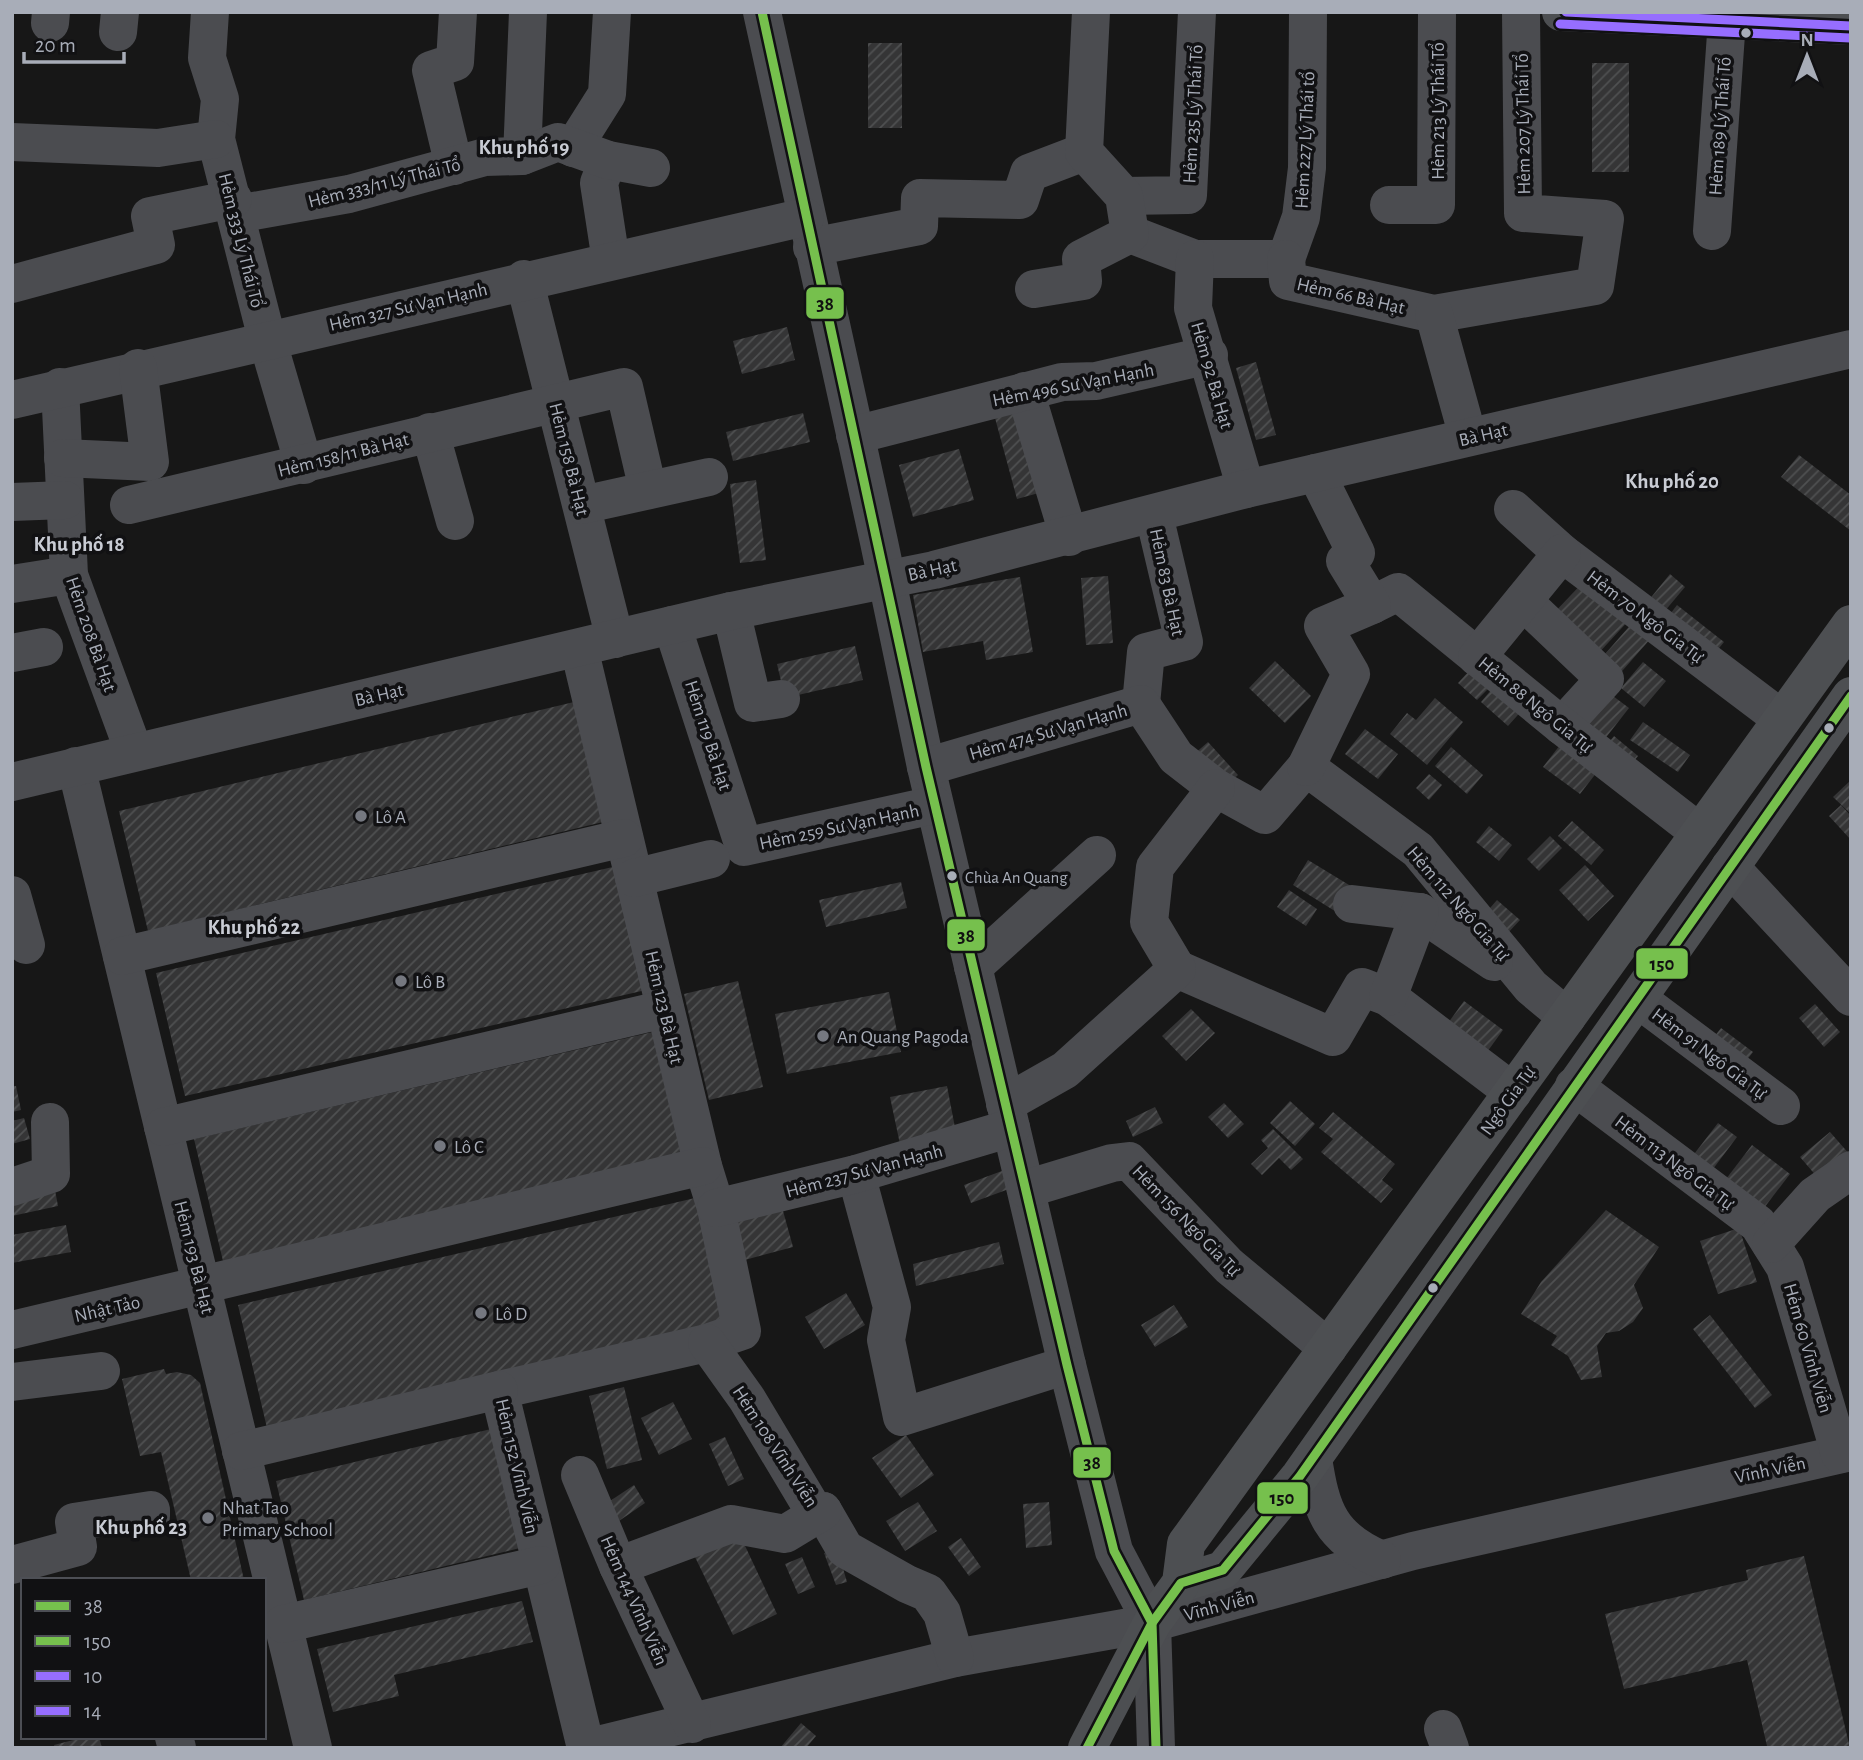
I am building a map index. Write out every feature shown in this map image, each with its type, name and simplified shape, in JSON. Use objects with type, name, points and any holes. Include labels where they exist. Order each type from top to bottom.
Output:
[{"type":"main road","points":[[1561,12],[1851,26]]},
{"type":"main road","name":"Ngô Gia Tự","points":[[1181,1583],[1186,1544],[1851,624]]},
{"type":"main road","points":[[1087,1748],[1152,1623],[1181,1583],[1223,1570],[1312,1458],[1851,696]]},
{"type":"street","name":"Hẻm 333 Lý Thái Tổ","points":[[210,12],[207,58],[220,99],[216,139],[267,339],[304,465]]},
{"type":"street","points":[[454,166],[431,70],[455,62],[458,12]]},
{"type":"street","points":[[522,156],[527,12]]},
{"type":"street","points":[[573,148],[607,94],[612,12]]},
{"type":"street","points":[[762,12],[934,805],[1067,1365],[1114,1552],[1152,1623],[1156,1748]]},
{"type":"street","points":[[1091,12],[1084,152],[1125,196],[1130,234]]},
{"type":"street","name":"Hẻm 235 Lý Thái Tổ","points":[[1125,196],[1188,195],[1197,12]]},
{"type":"street","name":"Hẻm 227 Lý Thái tổ","points":[[1286,259],[1301,217],[1307,168],[1308,12]]},
{"type":"street","name":"Hẻm 213 Lý Thái Tổ","points":[[1389,205],[1436,205],[1437,12]]},
{"type":"street","name":"Hẻm 207 Lý Thái Tổ","points":[[1521,12],[1523,213],[1605,219],[1595,286]]},
{"type":"street","name":"Hẻm 189 Lý Thái Tổ","points":[[1712,231],[1727,20]]},
{"type":"street","points":[[12,142],[158,148],[216,139]]},
{"type":"street","name":"Hẻm 333/11 Lý Thái Tổ","points":[[12,284],[156,245],[150,216],[349,194],[485,157],[522,156],[558,142],[608,160],[651,168]]},
{"type":"street","name":"Hẻm 327 Sư Vạn Hạnh","points":[[12,400],[524,279],[611,261],[808,232],[919,226],[920,198],[1020,200],[1028,173],[1084,152]]},
{"type":"street","points":[[608,160],[599,183],[611,261]]},
{"type":"street","points":[[1034,289],[1083,281],[1081,259],[1130,234],[1195,259],[1286,259]]},
{"type":"street","name":"Hẻm 92 Bà Hạt","points":[[1195,259],[1193,308],[1209,355],[1246,489]]},
{"type":"street","name":"Hẻm 66 Bà Hạt","points":[[1286,259],[1288,281],[1434,314],[1595,286]]},
{"type":"street","name":"Hẻm 158 Bà Hạt","points":[[524,279],[615,639]]},
{"type":"street","points":[[1434,314],[1468,437]]},
{"type":"street","name":"Bà Hạt","points":[[12,782],[731,611],[1069,537],[1246,489],[1851,349]]},
{"type":"street","name":"Hẻm 496 Sư Vạn Hạnh","points":[[855,435],[1062,382],[1096,381],[1209,355]]},
{"type":"street","points":[[63,458],[150,462],[138,369]]},
{"type":"street","name":"Hẻm 208 Bà Hạt","points":[[60,387],[69,575],[134,752]]},
{"type":"street","name":"Hẻm 158/11 Bà Hạt","points":[[129,505],[304,465],[555,401],[624,387],[648,490]]},
{"type":"street","points":[[1025,391],[1069,537]]},
{"type":"street","points":[[430,432],[455,521]]},
{"type":"street","points":[[1316,473],[1356,553],[1345,561],[1372,605],[1323,626],[1350,674],[1306,767],[1265,815],[1216,788],[1155,867],[1149,922],[1177,969],[1333,1037],[1362,987],[1388,997],[1513,1092]]},
{"type":"street","points":[[582,505],[709,477]]},
{"type":"street","points":[[12,502],[65,500]]},
{"type":"street","name":"Hẻm 70 Ngô Gia Tự","points":[[1513,509],[1562,553],[1782,719]]},
{"type":"street","name":"Hẻm 83 Bà Hạt","points":[[1141,704],[1146,652],[1184,642],[1154,515]]},
{"type":"street","points":[[1477,657],[1562,553]]},
{"type":"street","points":[[12,584],[69,575]]},
{"type":"street","name":"Hẻm 88 Ngô Gia Tự","points":[[1372,605],[1398,592],[1562,726],[1700,833]]},
{"type":"street","points":[[1523,601],[1605,679],[1562,726]]},
{"type":"street","points":[[731,611],[753,703],[781,699]]},
{"type":"street","name":"Hẻm 119 Bà Hạt","points":[[672,625],[708,726],[728,853]]},
{"type":"street","name":"Hẻm 123 Bà Hạt","points":[[579,648],[703,1166],[716,1208],[742,1331],[707,1343]]},
{"type":"street","name":"Hẻm 474 Sư Vạn Hạnh","points":[[926,767],[1141,704],[1176,757],[1216,788]]},
{"type":"street","name":"Hẻm 193 Bà Hạt","points":[[76,766],[313,1748]]},
{"type":"street","name":"Hẻm 112 Ngô Gia Tự","points":[[1306,767],[1418,850],[1531,987],[1567,1017]]},
{"type":"street","name":"Hẻm 259 Sư Vạn Hạnh","points":[[634,878],[934,805]]},
{"type":"street","points":[[122,956],[624,838]]},
{"type":"street","points":[[973,967],[1097,855]]},
{"type":"street","points":[[1730,867],[1851,997]]},
{"type":"street","points":[[12,895],[26,945]]},
{"type":"street","points":[[1352,904],[1420,912],[1531,987]]},
{"type":"street","points":[[1388,997],[1420,912]]},
{"type":"street","name":"Hẻm 237 Sư Vạn Hạnh","points":[[716,1208],[856,1174],[1008,1116],[1065,1070],[1177,969]]},
{"type":"street","name":"Hẻm 91 Ngô Gia Tự","points":[[1638,999],[1782,1106]]},
{"type":"street","points":[[163,1127],[665,1009]]},
{"type":"street","name":"Hẻm 113 Ngô Gia Tự","points":[[1574,1086],[1758,1224],[1771,1244]]},
{"type":"street","points":[[12,1187],[51,1174],[50,1122]]},
{"type":"street","name":"Hẻm 156 Ngô Gia Tự","points":[[1026,1189],[1129,1161],[1228,1266],[1328,1348]]},
{"type":"street","name":"Nhật Tảo","points":[[12,1330],[703,1166]]},
{"type":"street","points":[[1771,1244],[1815,1195],[1851,1170]]},
{"type":"street","points":[[856,1174],[892,1307],[887,1340],[902,1417],[1067,1365]]},
{"type":"street","name":"Hẻm 60 Vĩnh Viễn","points":[[1771,1244],[1785,1267],[1845,1453]]},
{"type":"street","name":"Hẻm 152 Vĩnh Viễn","points":[[586,1748],[499,1390],[707,1343]]},
{"type":"street","name":"Hẻm 108 Vĩnh Viễn","points":[[707,1343],[747,1399],[814,1511],[822,1511],[845,1549],[906,1584],[928,1593],[942,1614],[955,1658]]},
{"type":"street","points":[[12,1382],[100,1371]]},
{"type":"street","points":[[242,1451],[499,1390]]},
{"type":"street","name":"Vĩnh Viễn","points":[[586,1748],[668,1735],[955,1658],[1152,1623],[1382,1560],[1845,1453]]},
{"type":"street","points":[[1312,1458],[1321,1499],[1336,1531],[1361,1551],[1382,1560]]},
{"type":"street","name":"Hẻm 144 Vĩnh Viễn","points":[[580,1475],[618,1566],[668,1735]]},
{"type":"street","points":[[12,1565],[78,1547],[75,1522],[151,1510],[152,1516]]},
{"type":"street","points":[[618,1566],[732,1524],[785,1534],[822,1511]]},
{"type":"street","points":[[283,1624],[541,1565]]},
{"type":"building","points":[[868,43],[902,43],[902,128],[868,128]]},
{"type":"building","points":[[1592,63],[1629,63],[1629,172],[1592,172]]},
{"type":"building","points":[[787,327],[795,360],[742,374],[733,341]]},
{"type":"building","points":[[1256,362],[1276,435],[1256,440],[1236,368]]},
{"type":"building","points":[[1024,410],[1046,491],[1017,499],[995,418]]},
{"type":"building","points":[[803,413],[810,442],[733,461],[726,432]]},
{"type":"building","points":[[959,449],[974,500],[913,517],[899,465]]},
{"type":"building","points":[[1799,455],[1851,495],[1851,531],[1781,477]]},
{"type":"building","points":[[756,480],[766,560],[740,563],[730,484]]},
{"type":"building","points":[[1670,574],[1685,587],[1659,618],[1644,606]]},
{"type":"building","points":[[1108,576],[1113,643],[1086,645],[1081,578]]},
{"type":"building","points":[[1020,577],[1033,652],[986,660],[983,641],[923,652],[913,595]]},
{"type":"building","points":[[1588,577],[1631,618],[1596,656],[1552,615]]},
{"type":"building","points":[[1677,605],[1724,642],[1711,658],[1664,622]]},
{"type":"building","points":[[1634,621],[1652,637],[1616,678],[1598,662]]},
{"type":"building","points":[[855,646],[863,680],[785,698],[777,664]]},
{"type":"building","points":[[1275,661],[1311,696],[1285,723],[1249,688]]},
{"type":"building","points":[[1643,662],[1666,681],[1644,707],[1621,688]]},
{"type":"building","points":[[1470,670],[1489,688],[1477,700],[1458,683]]},
{"type":"building","points":[[1497,683],[1525,707],[1508,726],[1481,702]]},
{"type":"building","points":[[1605,690],[1629,708],[1597,749],[1573,731]]},
{"type":"building","points":[[1435,698],[1463,722],[1427,765],[1390,734],[1407,713],[1416,720]]},
{"type":"building","name":"Lô A","points":[[574,702],[603,822],[148,931],[119,811]]},
{"type":"building","points":[[1643,722],[1690,755],[1678,772],[1630,740]]},
{"type":"building","points":[[1365,729],[1398,754],[1378,779],[1345,754]]},
{"type":"building","points":[[1567,736],[1604,763],[1580,794],[1543,767]]},
{"type":"building","points":[[1614,736],[1638,756],[1624,773],[1600,753]]},
{"type":"building","points":[[1208,742],[1238,775],[1223,788],[1193,755]]},
{"type":"building","points":[[1451,747],[1483,775],[1467,794],[1435,766]]},
{"type":"building","points":[[1429,774],[1442,785],[1429,800],[1416,788]]},
{"type":"building","points":[[1851,780],[1851,814],[1833,797]]},
{"type":"building","points":[[1841,805],[1851,816],[1851,840],[1829,816]]},
{"type":"building","points":[[1572,821],[1604,850],[1591,865],[1558,836]]},
{"type":"building","points":[[1489,826],[1512,845],[1499,861],[1476,842]]},
{"type":"building","points":[[1550,836],[1562,848],[1539,871],[1527,859]]},
{"type":"building","points":[[1308,860],[1354,888],[1338,913],[1293,885]]},
{"type":"building","points":[[1585,865],[1614,896],[1588,921],[1559,890]]},
{"type":"building","name":"Lô B","points":[[617,866],[646,990],[185,1096],[156,973]]},
{"type":"building","points":[[901,882],[907,908],[826,927],[819,900]]},
{"type":"building","points":[[1289,890],[1317,909],[1306,926],[1277,907]]},
{"type":"building","points":[[1497,900],[1520,920],[1506,935],[1483,916]]},
{"type":"building","points":[[738,981],[763,1087],[709,1100],[684,994]]},
{"type":"building","points":[[889,992],[901,1052],[787,1074],[775,1014]]},
{"type":"building","points":[[1464,1001],[1503,1030],[1482,1059],[1443,1030]]},
{"type":"building","points":[[1815,1004],[1840,1032],[1824,1047],[1799,1018]]},
{"type":"building","points":[[1191,1009],[1215,1033],[1186,1061],[1162,1036]]},
{"type":"building","points":[[1721,1028],[1753,1052],[1743,1065],[1711,1041]]},
{"type":"building","name":"Lô C","points":[[657,1031],[686,1152],[223,1261],[194,1139]]},
{"type":"building","points":[[12,1086],[16,1086],[21,1110],[12,1112]]},
{"type":"building","points":[[947,1086],[957,1138],[901,1149],[890,1097]]},
{"type":"building","points":[[1290,1101],[1315,1124],[1295,1146],[1270,1123]]},
{"type":"building","points":[[1224,1103],[1244,1124],[1228,1138],[1208,1117]]},
{"type":"building","points":[[1155,1107],[1163,1123],[1133,1137],[1126,1121]]},
{"type":"building","points":[[1333,1112],[1395,1164],[1382,1180],[1393,1189],[1381,1203],[1321,1152],[1333,1139],[1319,1128]]},
{"type":"building","points":[[24,1118],[30,1139],[12,1144],[12,1121]]},
{"type":"building","points":[[1718,1123],[1737,1137],[1707,1177],[1688,1162]]},
{"type":"building","points":[[1273,1129],[1303,1159],[1291,1170],[1279,1158],[1262,1175],[1251,1164],[1268,1148],[1261,1140]]},
{"type":"building","points":[[1830,1132],[1851,1156],[1824,1185],[1800,1157]]},
{"type":"building","points":[[1752,1145],[1790,1174],[1764,1208],[1726,1179]]},
{"type":"building","points":[[1010,1168],[1017,1186],[971,1203],[964,1185]]},
{"type":"building","points":[[54,1185],[58,1206],[12,1216],[12,1194]]},
{"type":"building","name":"Lô D","points":[[695,1198],[724,1321],[267,1428],[238,1305]]},
{"type":"building","points":[[780,1200],[793,1247],[741,1261],[729,1214]]},
{"type":"building","points":[[1606,1210],[1659,1247],[1634,1285],[1643,1308],[1633,1322],[1619,1331],[1606,1333],[1597,1346],[1602,1377],[1581,1380],[1568,1356],[1551,1345],[1557,1336],[1521,1314],[1541,1282]]},
{"type":"building","points":[[66,1225],[71,1252],[12,1263],[12,1235]]},
{"type":"building","points":[[1739,1228],[1757,1282],[1718,1294],[1700,1241]]},
{"type":"building","points":[[999,1242],[1004,1264],[916,1286],[913,1264]]},
{"type":"building","points":[[846,1293],[865,1325],[824,1349],[805,1317]]},
{"type":"building","points":[[1174,1305],[1188,1327],[1155,1347],[1141,1325]]},
{"type":"building","points":[[1710,1315],[1772,1395],[1755,1408],[1693,1329]]},
{"type":"building","name":"Nhat Tao Primary School","points":[[164,1369],[166,1374],[177,1372],[191,1375],[200,1383],[244,1578],[191,1578],[161,1452],[140,1456],[122,1379]]},
{"type":"building","points":[[624,1387],[642,1460],[607,1469],[589,1396]]},
{"type":"building","points":[[673,1402],[692,1439],[659,1455],[641,1418]]},
{"type":"building","points":[[491,1429],[520,1548],[304,1600],[276,1481]]},
{"type":"building","points":[[906,1435],[934,1475],[901,1498],[872,1458]]},
{"type":"building","points":[[725,1437],[744,1479],[728,1486],[709,1444]]},
{"type":"building","points":[[634,1485],[645,1503],[619,1521],[607,1503]]},
{"type":"building","points":[[918,1502],[937,1531],[905,1551],[886,1521]]},
{"type":"building","points":[[1049,1502],[1052,1545],[1026,1548],[1023,1504]]},
{"type":"building","points":[[739,1533],[777,1614],[733,1635],[694,1555]]},
{"type":"building","points":[[961,1538],[981,1567],[969,1576],[948,1547]]},
{"type":"building","points":[[837,1548],[847,1582],[836,1585],[824,1553]]},
{"type":"building","points":[[1804,1556],[1850,1748],[1763,1748],[1767,1746],[1747,1660],[1624,1689],[1605,1614],[1748,1580],[1746,1570]]},
{"type":"building","points":[[802,1557],[815,1587],[798,1594],[785,1564]]},
{"type":"building","points":[[522,1601],[533,1642],[394,1675],[399,1696],[333,1712],[317,1649]]},
{"type":"building","points":[[801,1723],[816,1736],[806,1748],[780,1748]]},
{"type":"building","points":[[77,1739],[100,1739],[102,1748],[55,1748],[54,1745]]},
{"type":"transit line","name":"38","points":[[762,12],[926,767],[1067,1365],[1114,1551],[1152,1623],[1156,1748]]},
{"type":"transit line","name":"10","points":[[1566,12],[1851,26]]},
{"type":"transit line","name":"14","points":[[1560,24],[1850,38]]},
{"type":"transit line","name":"150","points":[[1087,1748],[1152,1623],[1181,1583],[1223,1570],[1300,1476],[1851,696]]},
{"type":"place","name":"Lô A","points":[[361,816]]},
{"type":"place","name":"Chùa An Quang","points":[[952,876]]},
{"type":"place","name":"Lô B","points":[[401,981]]},
{"type":"place","name":"An Quang Pagoda","points":[[823,1036]]},
{"type":"place","name":"Lô C","points":[[440,1146]]},
{"type":"place","name":"Lô D","points":[[481,1313]]},
{"type":"place","name":"Nhat Tao Primary School","points":[[208,1518]]},
{"type":"district","name":"Khu phố 19","points":[[524,147]]},
{"type":"district","name":"Khu phố 20","points":[[1672,481]]},
{"type":"district","name":"Khu phố 18","points":[[79,544]]},
{"type":"district","name":"Khu phố 22","points":[[254,927]]},
{"type":"district","name":"Khu phố 23","points":[[141,1527]]}]
